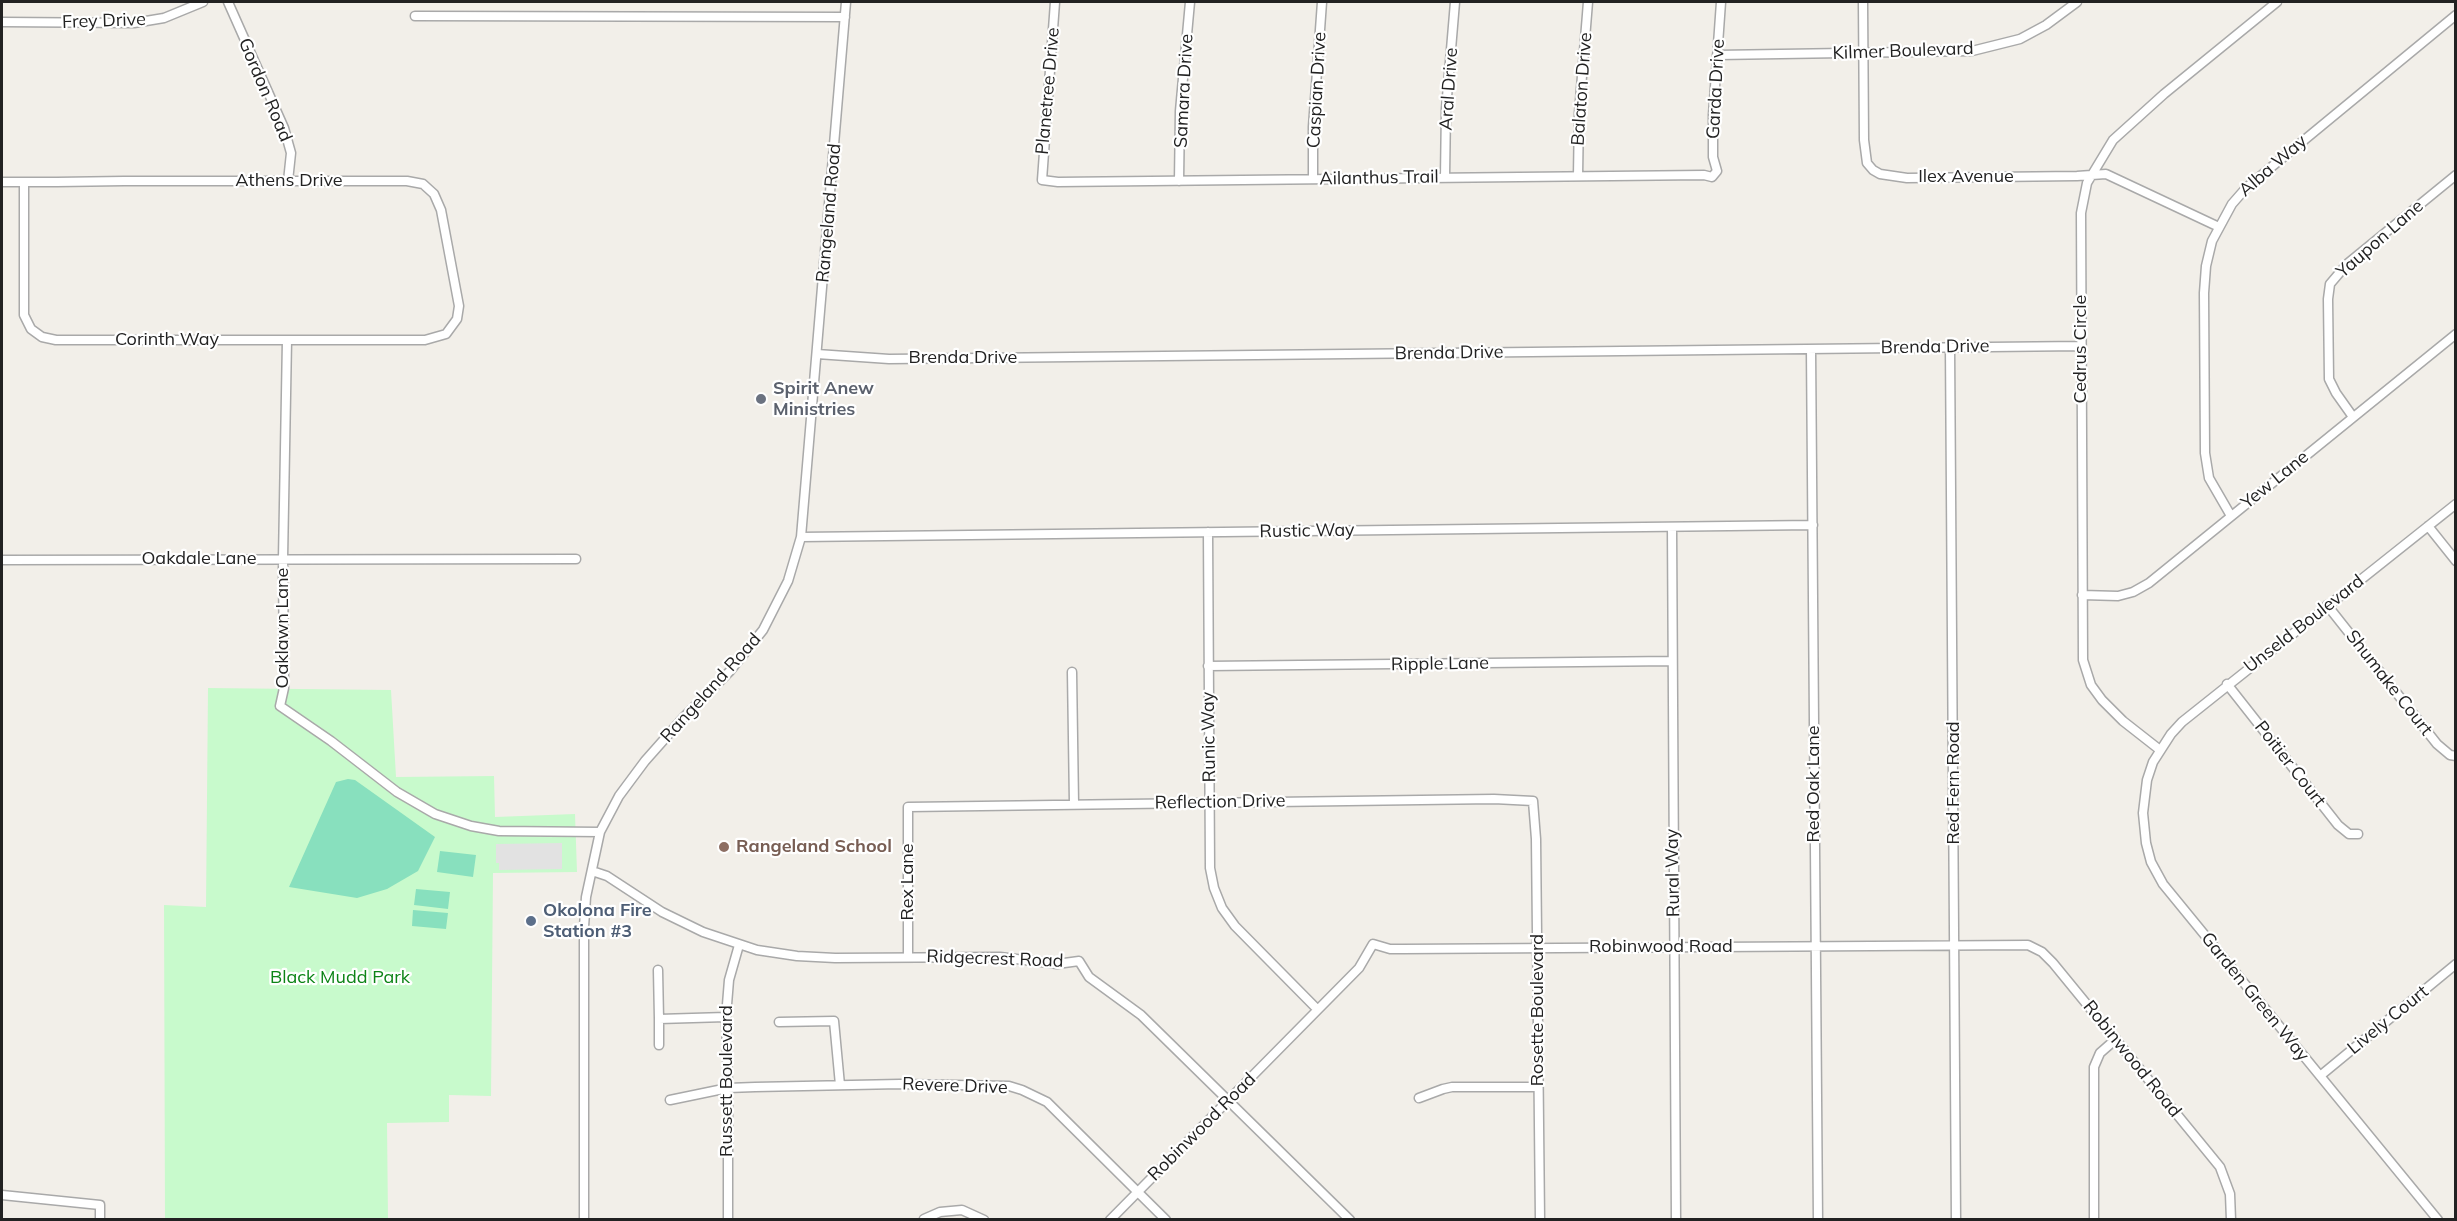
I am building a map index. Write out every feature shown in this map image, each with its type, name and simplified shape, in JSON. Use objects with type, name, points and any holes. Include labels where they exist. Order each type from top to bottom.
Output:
[{"type":"street","name":"Frey Drive","points":[[2,22],[134,22],[164,18],[203,2]]},
{"type":"street","name":"Gordon Road","points":[[228,2],[285,128],[291,153],[288,181]]},
{"type":"street","name":"Rangeland Road","points":[[584,1220],[584,927],[586,897],[600,832],[619,796],[645,761],[684,717],[730,671],[764,630],[788,581],[801,537],[846,2]]},
{"type":"street","name":"Planetree Drive","points":[[1042,180],[1055,2]]},
{"type":"street","name":"Samara Drive","points":[[1179,181],[1180,111],[1190,2]]},
{"type":"street","name":"Caspian Drive","points":[[1313,178],[1312,127],[1322,2]]},
{"type":"street","name":"Aral Drive","points":[[1445,177],[1446,109],[1455,2]]},
{"type":"street","name":"Balaton Drive","points":[[1578,176],[1579,113],[1588,2]]},
{"type":"street","name":"Garda Drive","points":[[1715,176],[1717,171],[1713,157],[1713,115],[1721,2]]},
{"type":"street","name":"Ilex Avenue","points":[[1863,2],[1865,150],[1869,167],[1880,174],[1907,178],[2106,174],[2219,227]]},
{"type":"street","name":"Kilmer Boulevard","points":[[1717,56],[1949,53],[2003,45],[2046,25],[2077,2]]},
{"type":"street","name":"Cedrus Circle","points":[[2160,750],[2123,721],[2102,700],[2091,685],[2083,660],[2081,213],[2084,193],[2113,140],[2130,123],[2277,2]]},
{"type":"street","name":"Alba Way","points":[[2231,516],[2209,478],[2205,453],[2204,293],[2206,266],[2212,242],[2232,204],[2246,188],[2456,15]]},
{"type":"street","points":[[415,16],[845,16]]},
{"type":"street","name":"Yaupon Lane","points":[[2353,417],[2329,379],[2328,299],[2330,284],[2347,264],[2456,175]]},
{"type":"street","name":"Ailanthus Trail","points":[[1042,180],[1179,181],[1715,176]]},
{"type":"street","name":"Athens Drive","points":[[2,182],[407,181],[423,184],[429,188],[438,201],[441,210],[459,306],[457,319],[452,327]]},
{"type":"street","name":"Corinth Way","points":[[24,182],[24,315],[36,334],[56,340],[425,340],[440,337],[452,327]]},
{"type":"street","name":"Yew Lane","points":[[2082,595],[2118,596],[2141,588],[2456,334]]},
{"type":"street","name":"Oaklawn Lane","points":[[287,340],[283,559],[284,688],[280,706],[331,741],[410,801],[448,819],[489,829],[527,832],[600,832]]},
{"type":"street","name":"Brenda Drive","points":[[817,354],[900,359],[2081,346]]},
{"type":"street","name":"Red Fern Road","points":[[1950,347],[1956,1220]]},
{"type":"street","name":"Red Oak Lane","points":[[1811,349],[1818,1220]]},
{"type":"street","name":"Unseld Boulevard","points":[[2160,750],[2182,722],[2227,684],[2456,504]]},
{"type":"street","name":"Rustic Way","points":[[801,537],[1813,525]]},
{"type":"street","points":[[2428,526],[2456,561]]},
{"type":"street","name":"Rural Way","points":[[1672,528],[1676,1220]]},
{"type":"street","name":"Runic Way","points":[[1208,532],[1211,878],[1222,908],[1235,926],[1317,1009]]},
{"type":"street","name":"Oakdale Lane","points":[[2,560],[576,559]]},
{"type":"street","name":"Shumake Court","points":[[2327,605],[2437,744],[2450,755],[2456,756]]},
{"type":"street","name":"Ripple Lane","points":[[1208,666],[1672,661]]},
{"type":"street","points":[[1072,672],[1074,804]]},
{"type":"street","name":"Poitier Court","points":[[2227,684],[2338,825],[2349,834],[2358,834]]},
{"type":"street","name":"Garden Green Way","points":[[2160,750],[2147,780],[2143,813],[2146,843],[2156,873],[2175,901],[2438,1220]]},
{"type":"street","name":"Reflection Drive","points":[[908,807],[1494,799],[1533,801]]},
{"type":"street","name":"Rosette Boulevard","points":[[1533,801],[1536,839],[1540,1220]]},
{"type":"street","name":"Rex Lane","points":[[908,807],[908,957]]},
{"type":"street","name":"Ridgecrest Road","points":[[592,871],[607,876],[662,912],[703,932],[739,945],[797,956],[1009,957],[1057,964],[1079,961],[1089,977],[1141,1015],[1350,1220]]},
{"type":"street","name":"Robinwood Road","points":[[1110,1220],[1359,968],[1374,944],[1403,950],[1954,945],[2034,947],[2053,963],[2202,1144],[2224,1176],[2230,1194],[2231,1220]]},
{"type":"street","name":"Russett Boulevard","points":[[728,1220],[726,1017],[729,980],[739,945]]},
{"type":"street","name":"Lively Court","points":[[2320,1076],[2456,964]]},
{"type":"street","points":[[658,970],[660,1045]]},
{"type":"street","points":[[659,1019],[726,1017]]},
{"type":"street","points":[[779,1022],[834,1021],[840,1085]]},
{"type":"street","points":[[2094,1220],[2094,1066],[2100,1053],[2116,1039]]},
{"type":"street","name":"Revere Drive","points":[[670,1100],[728,1088],[994,1084],[1022,1090],[1037,1096],[1055,1110],[1166,1220]]},
{"type":"street","points":[[1419,1098],[1452,1088],[1538,1087]]},
{"type":"street","points":[[2,1195],[100,1205],[100,1220]]},
{"type":"street","points":[[924,1219],[940,1212],[962,1210],[984,1220]]},
{"type":"green space","name":"Black Mudd Park","points":[[208,688],[391,690],[396,777],[494,776],[495,817],[575,814],[577,872],[493,873],[491,1096],[449,1095],[449,1122],[387,1123],[388,1219],[165,1219],[164,905],[206,907]]},
{"type":"green space","points":[[355,780],[435,837],[418,871],[387,889],[357,898],[289,887],[336,782]]},
{"type":"green space","points":[[440,851],[476,855],[473,877],[437,872]]},
{"type":"green space","points":[[416,889],[450,892],[448,909],[414,905]]},
{"type":"green space","points":[[413,910],[448,913],[446,929],[412,926]]},
{"type":"shaded area","points":[[562,843],[562,869],[499,870],[499,863],[496,863],[496,844]]},
{"type":"place","name":"Spirit Anew Ministries","points":[[761,399]]},
{"type":"place","name":"Rangeland School","points":[[724,847]]},
{"type":"place","name":"Okolona Fire Station #3","points":[[531,921]]}]
